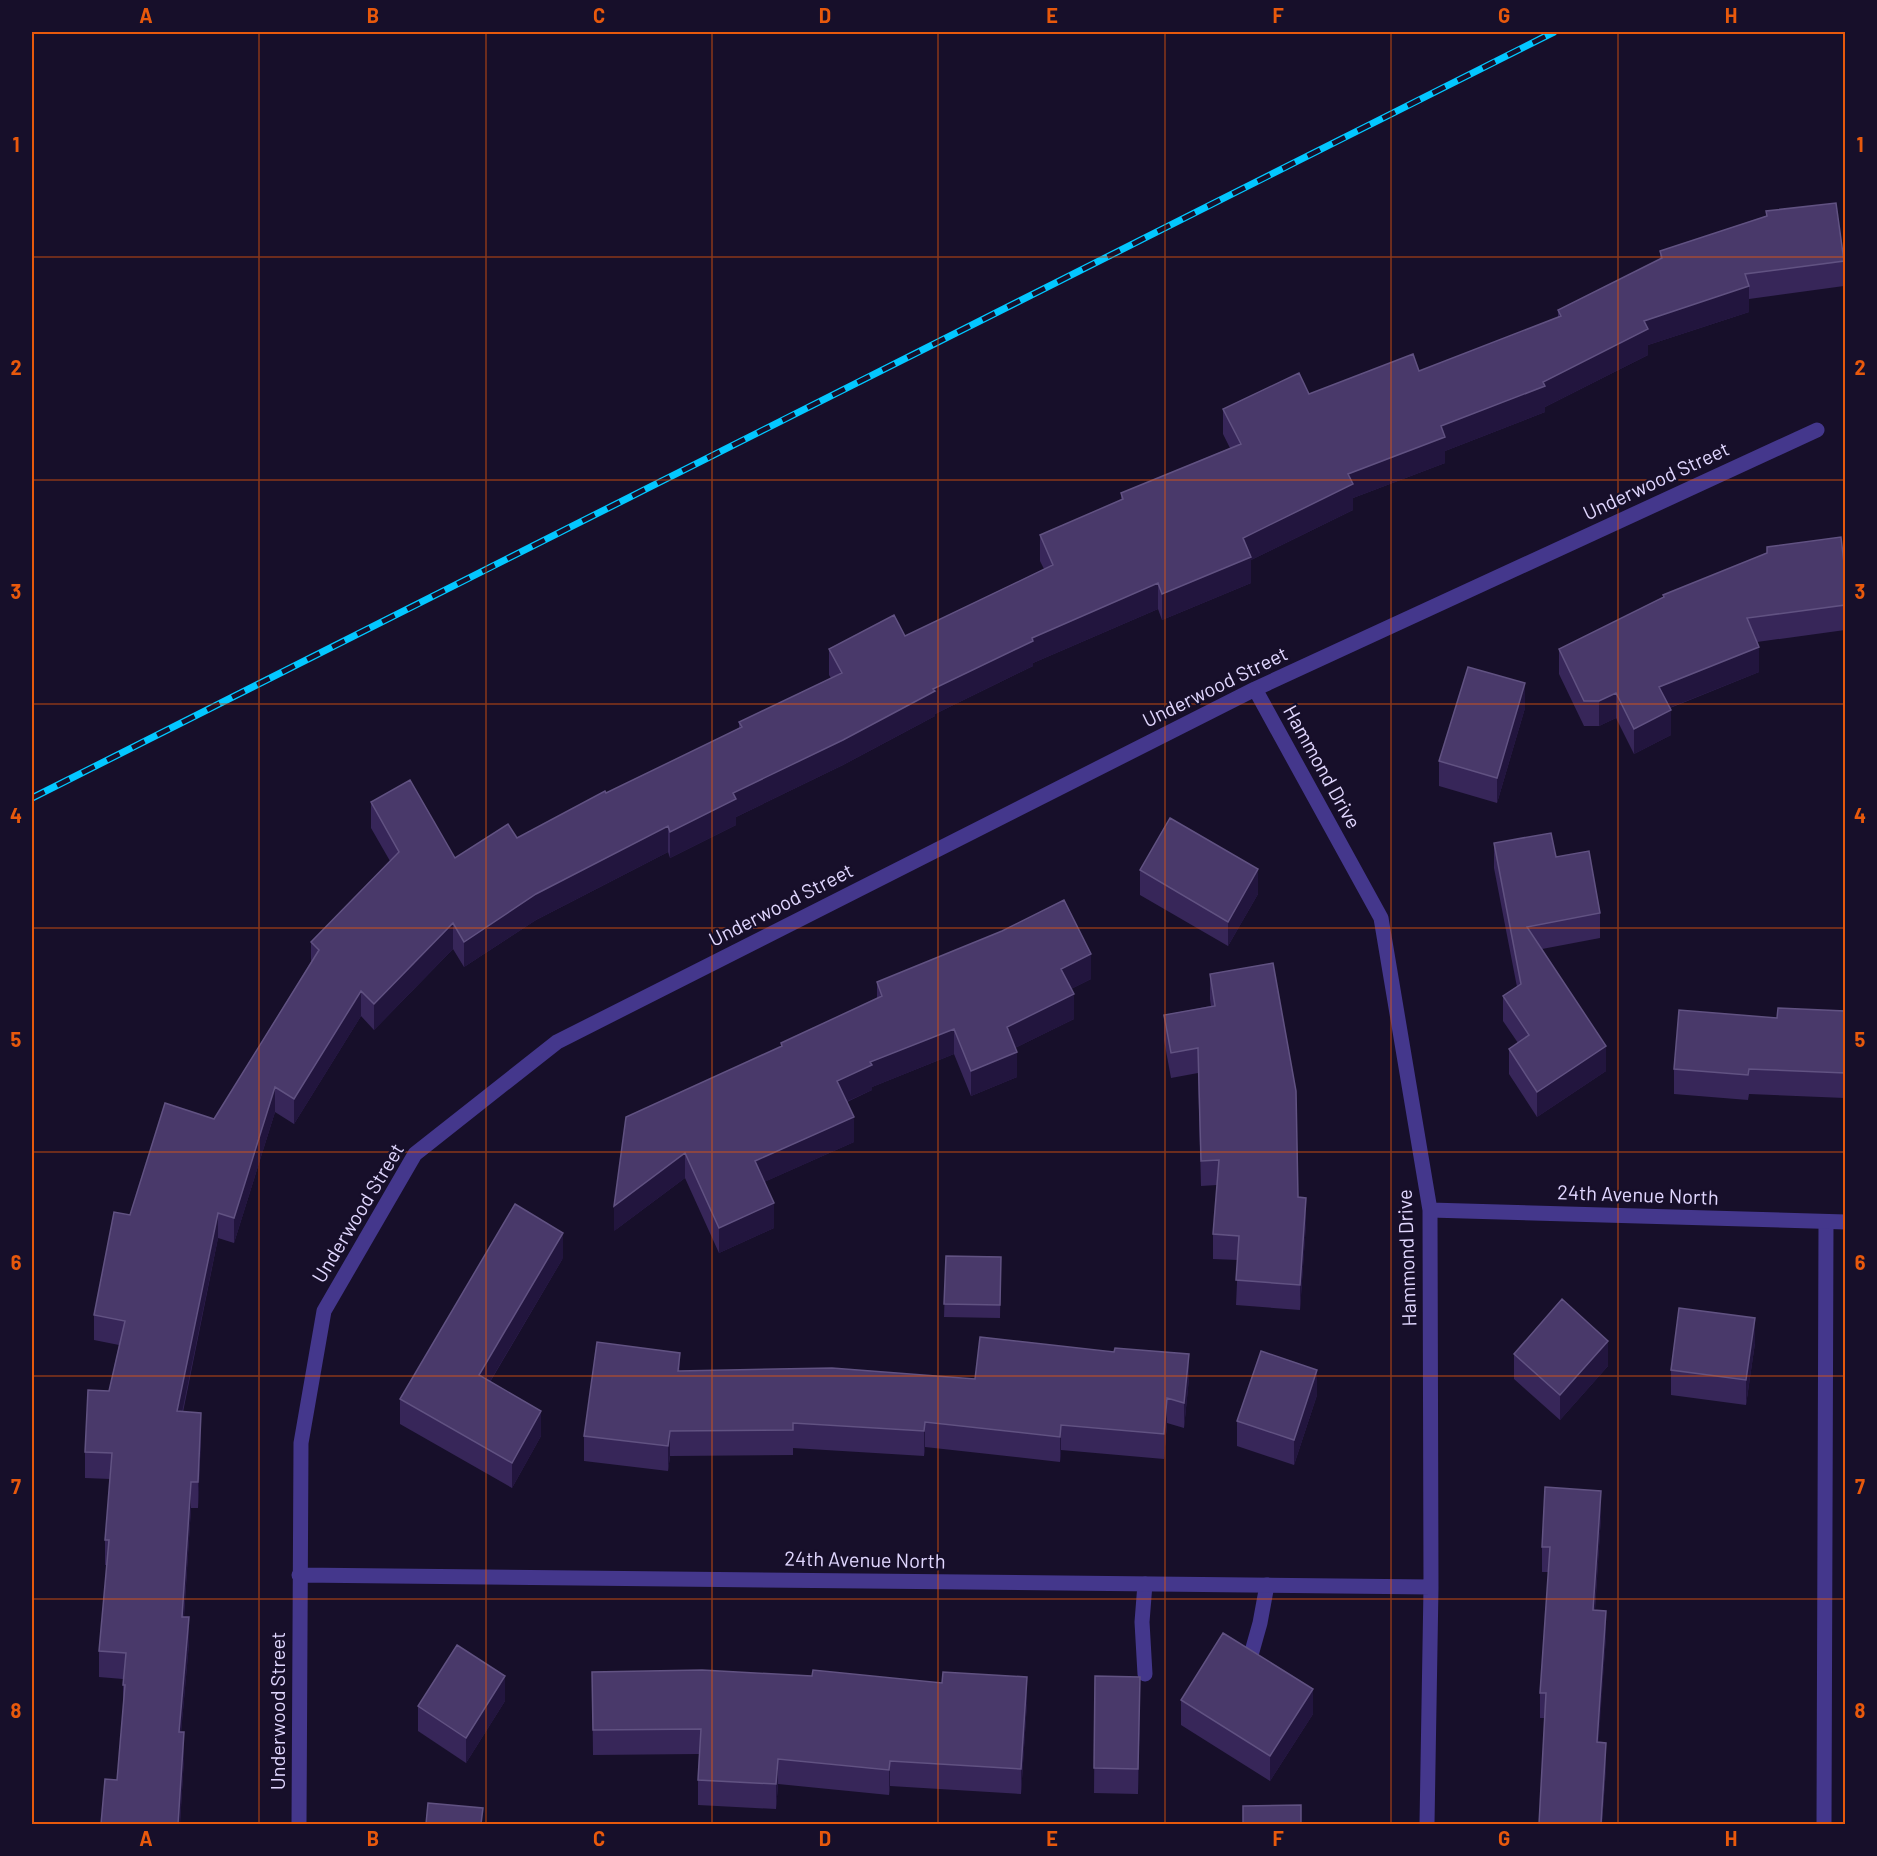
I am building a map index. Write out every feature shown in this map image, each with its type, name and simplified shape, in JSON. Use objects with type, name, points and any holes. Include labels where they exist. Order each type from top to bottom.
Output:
[{"type":"street","name":"Underwood Street","points":[[299,1824],[301,1443],[324,1311],[415,1154],[557,1042],[1255,689],[1817,430]]},
{"type":"street","name":"Hammond Drive","points":[[1255,689],[1381,918],[1430,1210],[1431,1587],[1427,1824]]},
{"type":"street","name":"24th Avenue North","points":[[1430,1210],[1845,1221]]},
{"type":"street","points":[[1824,1824],[1826,1222]]},
{"type":"street","name":"24th Avenue North","points":[[299,1575],[1431,1587]]},
{"type":"street","points":[[1145,1584],[1142,1623],[1145,1674]]},
{"type":"street","points":[[1251,1655],[1267,1585]]},
{"type":"building","points":[[1836,203],[1844,261],[1745,274],[1749,286],[1644,321],[1648,329],[1543,382],[1545,386],[1441,426],[1445,437],[1348,474],[1353,484],[1243,538],[1251,557],[1162,594],[1158,583],[1032,638],[1033,641],[933,689],[935,691],[843,740],[733,793],[736,799],[670,832],[668,826],[536,894],[464,942],[453,923],[374,1004],[361,991],[294,1099],[275,1087],[234,1218],[218,1213],[177,1411],[201,1413],[198,1482],[191,1482],[182,1617],[189,1617],[179,1732],[184,1732],[178,1824],[101,1824],[105,1779],[117,1780],[126,1653],[99,1651],[109,1540],[105,1540],[112,1453],[85,1452],[88,1390],[109,1391],[125,1321],[94,1315],[114,1212],[130,1215],[165,1103],[214,1119],[319,950],[311,942],[399,852],[371,802],[410,780],[455,858],[508,824],[517,838],[605,791],[606,793],[742,727],[739,722],[842,673],[829,649],[894,615],[905,636],[1053,565],[1040,535],[1123,499],[1121,493],[1241,444],[1223,409],[1299,373],[1309,394],[1413,354],[1419,371],[1561,316],[1558,310],[1662,258],[1660,251],[1767,216],[1766,211]]},
{"type":"building","points":[[1841,537],[1845,572],[1845,605],[1747,618],[1759,647],[1659,687],[1671,710],[1634,729],[1616,693],[1599,701],[1584,701],[1559,649],[1664,597],[1663,595],[1767,553],[1767,547]]},
{"type":"building","points":[[1468,667],[1525,683],[1497,778],[1439,761]]},
{"type":"building","points":[[1170,818],[1258,869],[1228,922],[1140,870]]},
{"type":"building","points":[[1551,833],[1556,857],[1589,851],[1600,913],[1527,927],[1606,1046],[1537,1092],[1509,1049],[1529,1035],[1503,996],[1521,984],[1494,843]]},
{"type":"building","points":[[1064,900],[1091,954],[1061,969],[1074,994],[1007,1027],[1017,1052],[971,1071],[954,1029],[870,1062],[872,1065],[837,1081],[854,1117],[755,1161],[774,1203],[719,1228],[685,1153],[614,1206],[626,1117],[782,1046],[781,1043],[882,996],[877,982],[1002,931]]},
{"type":"building","points":[[1273,963],[1296,1091],[1298,1197],[1306,1198],[1300,1285],[1236,1280],[1239,1236],[1213,1234],[1219,1160],[1201,1161],[1198,1048],[1171,1053],[1164,1015],[1215,1006],[1210,974]]},
{"type":"building","points":[[1778,1008],[1845,1011],[1845,1073],[1749,1069],[1748,1075],[1674,1069],[1679,1010],[1777,1018]]},
{"type":"building","points":[[515,1204],[563,1233],[479,1375],[541,1411],[512,1463],[400,1399]]},
{"type":"building","points":[[946,1256],[1001,1257],[1000,1305],[944,1304]]},
{"type":"building","points":[[1562,1299],[1608,1341],[1560,1395],[1514,1354]]},
{"type":"building","points":[[1679,1308],[1755,1318],[1746,1380],[1671,1370]]},
{"type":"building","points":[[980,1337],[1114,1352],[1115,1348],[1189,1354],[1184,1403],[1167,1398],[1164,1434],[1061,1425],[1060,1437],[925,1422],[924,1431],[793,1423],[793,1430],[670,1431],[668,1446],[584,1436],[597,1342],[680,1353],[678,1371],[832,1368],[975,1379]]},
{"type":"building","points":[[1261,1351],[1317,1370],[1294,1440],[1237,1421]]},
{"type":"building","points":[[1545,1487],[1601,1491],[1593,1610],[1606,1611],[1597,1742],[1606,1743],[1601,1824],[1539,1824],[1546,1693],[1540,1693],[1550,1547],[1542,1547]]},
{"type":"building","points":[[1223,1633],[1313,1689],[1270,1756],[1181,1700]]},
{"type":"building","points":[[457,1645],[505,1676],[466,1738],[418,1706]]},
{"type":"building","points":[[702,1670],[812,1676],[813,1670],[942,1683],[943,1672],[1027,1677],[1021,1769],[890,1761],[889,1770],[778,1759],[776,1784],[698,1780],[701,1729],[593,1730],[592,1672]]},
{"type":"building","points":[[1095,1676],[1140,1677],[1138,1769],[1094,1768]]},
{"type":"building","points":[[428,1803],[483,1808],[481,1824],[426,1824]]},
{"type":"building","points":[[1301,1805],[1301,1824],[1243,1824],[1243,1806]]},
{"type":"railway","points":[[32,798],[1554,32]]}]
